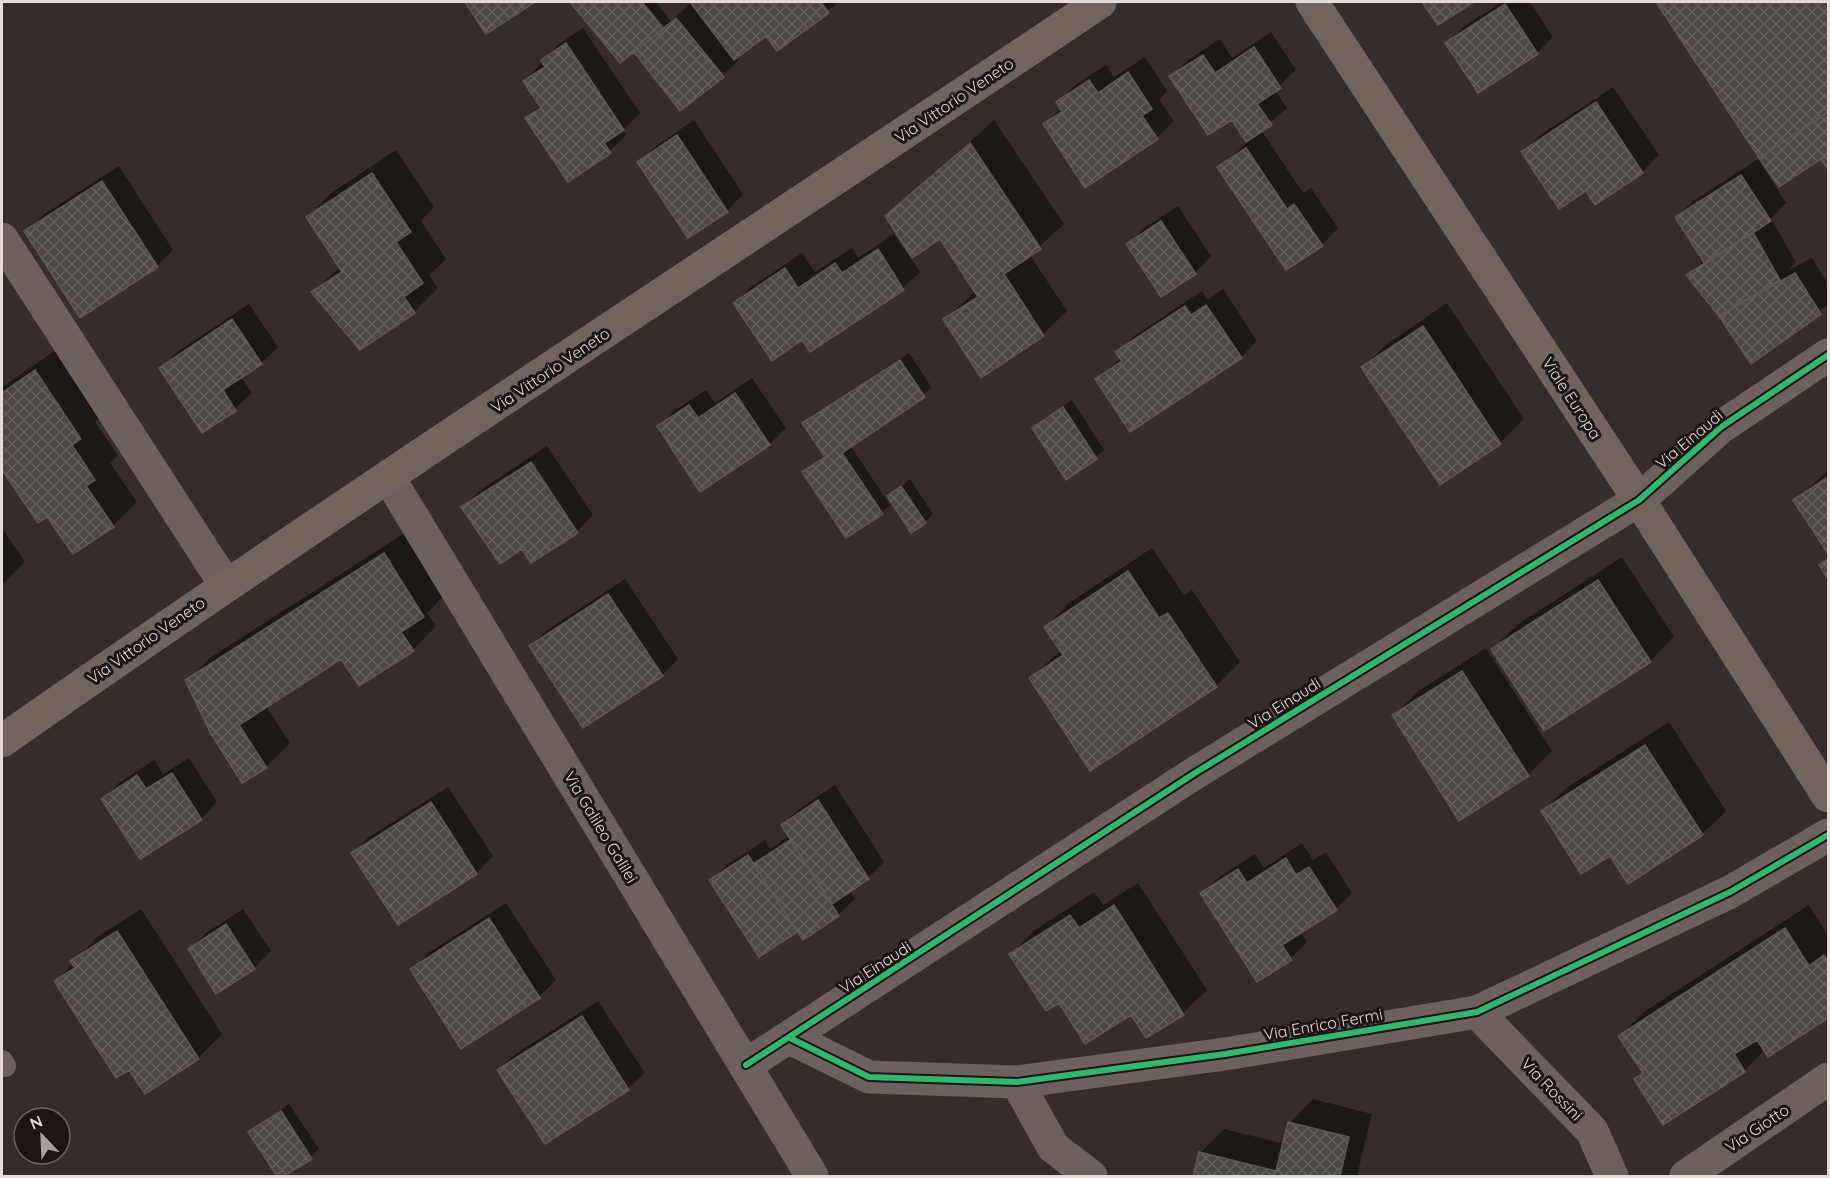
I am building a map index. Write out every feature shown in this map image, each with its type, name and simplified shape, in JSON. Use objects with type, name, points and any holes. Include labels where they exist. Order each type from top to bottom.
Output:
[{"type":"main road","name":"Via Vittorio Veneto","points":[[2,741],[225,584],[389,478],[1100,2]]},
{"type":"main road","name":"Viale Europa","points":[[1312,2],[1639,500],[1828,796]]},
{"type":"street","points":[[2,239],[225,584]]},
{"type":"street","name":"Via Einaudi","points":[[746,1065],[1196,773],[1639,500],[1721,427],[1828,355]]},
{"type":"street","name":"Via Galileo Galilei","points":[[389,478],[812,1176]]},
{"type":"street","name":"Via Enrico Fermi","points":[[790,1038],[869,1077],[1017,1082],[1225,1054],[1477,1012],[1730,892],[1828,835]]},
{"type":"street","name":"Via Rossini","points":[[1477,1012],[1592,1131],[1612,1176]]},
{"type":"street","name":"Via Giotto","points":[[1686,1176],[1828,1079]]},
{"type":"street","points":[[1017,1082],[1053,1147],[1091,1176]]},
{"type":"building","points":[[465,2],[535,2],[486,34]]},
{"type":"building","points":[[570,2],[642,2],[664,29],[620,63]]},
{"type":"building","points":[[690,2],[821,2],[829,13],[777,51],[766,36],[734,60]]},
{"type":"building","points":[[1422,2],[1474,2],[1438,25]]},
{"type":"building","points":[[1656,2],[1828,2],[1828,112],[1759,158]]},
{"type":"building","points":[[1505,4],[1538,54],[1478,93],[1445,43]]},
{"type":"building","points":[[676,18],[724,77],[680,111],[634,52]]},
{"type":"building","points":[[566,43],[624,130],[604,143],[611,153],[568,182],[525,118],[541,108],[523,81],[545,67],[541,60]]},
{"type":"building","points":[[1254,47],[1281,88],[1257,104],[1272,125],[1246,142],[1232,120],[1208,135],[1169,76],[1203,55],[1215,73]]},
{"type":"building","points":[[1128,72],[1152,109],[1142,116],[1158,139],[1085,188],[1043,124],[1062,112],[1056,102],[1089,80],[1098,93]]},
{"type":"building","points":[[1596,102],[1643,173],[1595,205],[1586,191],[1559,209],[1521,152]]},
{"type":"building","points":[[1828,112],[1828,170],[1821,159],[1779,187],[1759,158]]},
{"type":"building","points":[[677,135],[728,212],[688,238],[637,162]]},
{"type":"building","points":[[970,143],[1041,249],[1004,274],[1044,336],[981,378],[943,319],[978,297],[940,239],[912,258],[885,216]]},
{"type":"building","points":[[1246,148],[1287,209],[1294,204],[1323,246],[1286,270],[1217,167]]},
{"type":"building","points":[[372,173],[411,232],[396,242],[423,283],[404,297],[415,313],[360,350],[311,292],[342,272],[306,217]]},
{"type":"building","points":[[1741,175],[1771,221],[1705,264],[1675,217]]},
{"type":"building","points":[[102,181],[158,267],[80,318],[24,231]]},
{"type":"building","points":[[1161,221],[1196,274],[1161,297],[1126,244]]},
{"type":"building","points":[[1753,232],[1780,280],[1719,316],[1686,275]]},
{"type":"building","points":[[878,249],[904,290],[810,352],[802,340],[772,361],[733,303],[785,268],[798,288],[835,263],[842,273]]},
{"type":"building","points":[[1795,273],[1821,314],[1751,364],[1719,316]]},
{"type":"building","points":[[1206,305],[1242,358],[1130,432],[1095,379],[1122,361],[1115,352],[1185,306],[1191,315]]},
{"type":"building","points":[[232,319],[262,364],[223,390],[236,411],[202,433],[159,368]]},
{"type":"building","points":[[1423,326],[1501,444],[1440,485],[1361,367]]},
{"type":"building","points":[[900,360],[925,397],[842,453],[883,514],[846,538],[802,472],[825,457],[802,423]]},
{"type":"building","points":[[35,370],[81,439],[72,445],[95,480],[86,486],[114,527],[73,554],[47,517],[38,523],[2,470],[2,393]]},
{"type":"building","points":[[735,393],[770,445],[700,492],[657,426],[689,405],[698,418]]},
{"type":"building","points":[[1063,407],[1097,459],[1066,480],[1032,428]]},
{"type":"building","points":[[531,462],[578,533],[531,563],[522,549],[500,564],[461,507]]},
{"type":"building","points":[[1828,477],[1828,554],[1793,500]]},
{"type":"building","points":[[901,486],[926,523],[911,533],[887,496]]},
{"type":"building","points":[[384,553],[424,617],[401,632],[414,651],[359,686],[341,659],[239,725],[267,768],[242,783],[211,734],[185,680]]},
{"type":"building","points":[[1828,559],[1828,579],[1819,565]]},
{"type":"building","points":[[1128,571],[1159,618],[1168,613],[1217,687],[1090,771],[1029,678],[1063,655],[1044,627]]},
{"type":"building","points":[[1598,580],[1651,662],[1544,731],[1491,649]]},
{"type":"building","points":[[608,594],[663,676],[583,728],[529,646]]},
{"type":"building","points":[[1462,671],[1529,776],[1459,821],[1392,715]]},
{"type":"building","points":[[1645,745],[1703,835],[1628,884],[1610,856],[1581,874],[1541,811]]},
{"type":"building","points":[[172,773],[202,820],[140,859],[101,799],[137,775],[146,789]]},
{"type":"building","points":[[818,800],[869,879],[832,904],[781,825]]},
{"type":"building","points":[[431,802],[477,874],[398,925],[351,853]]},
{"type":"building","points":[[790,840],[839,916],[803,940],[753,864]]},
{"type":"building","points":[[748,855],[797,932],[759,957],[709,880]]},
{"type":"building","points":[[1286,858],[1296,875],[1309,867],[1337,910],[1282,945],[1292,960],[1257,982],[1200,893],[1238,869],[1247,883]]},
{"type":"building","points":[[1114,905],[1184,1015],[1146,1038],[1131,1015],[1085,1044],[1059,1003],[1046,1011],[1009,954],[1070,915],[1079,928]]},
{"type":"building","points":[[489,918],[540,998],[461,1049],[410,969]]},
{"type":"building","points":[[226,924],[255,969],[216,994],[188,949]]},
{"type":"building","points":[[1785,928],[1809,966],[1824,955],[1828,961],[1828,1018],[1768,1057],[1757,1040],[1734,1054],[1745,1072],[1663,1125],[1634,1079],[1643,1073],[1618,1036]]},
{"type":"building","points":[[117,931],[199,1059],[145,1094],[129,1070],[116,1078],[54,981],[75,968],[70,961]]},
{"type":"building","points":[[582,1016],[629,1090],[545,1144],[497,1070]]},
{"type":"building","points":[[281,1111],[312,1159],[284,1176],[277,1176],[248,1132]]},
{"type":"building","points":[[1288,1122],[1349,1137],[1340,1176],[1193,1176],[1199,1152],[1276,1171]]},
{"type":"cycle path","points":[[746,1065],[1195,773],[1639,500],[1721,427],[1828,355]]},
{"type":"cycle path","points":[[790,1038],[869,1077],[1017,1082],[1225,1054],[1477,1012],[1730,892],[1828,835]]}]
